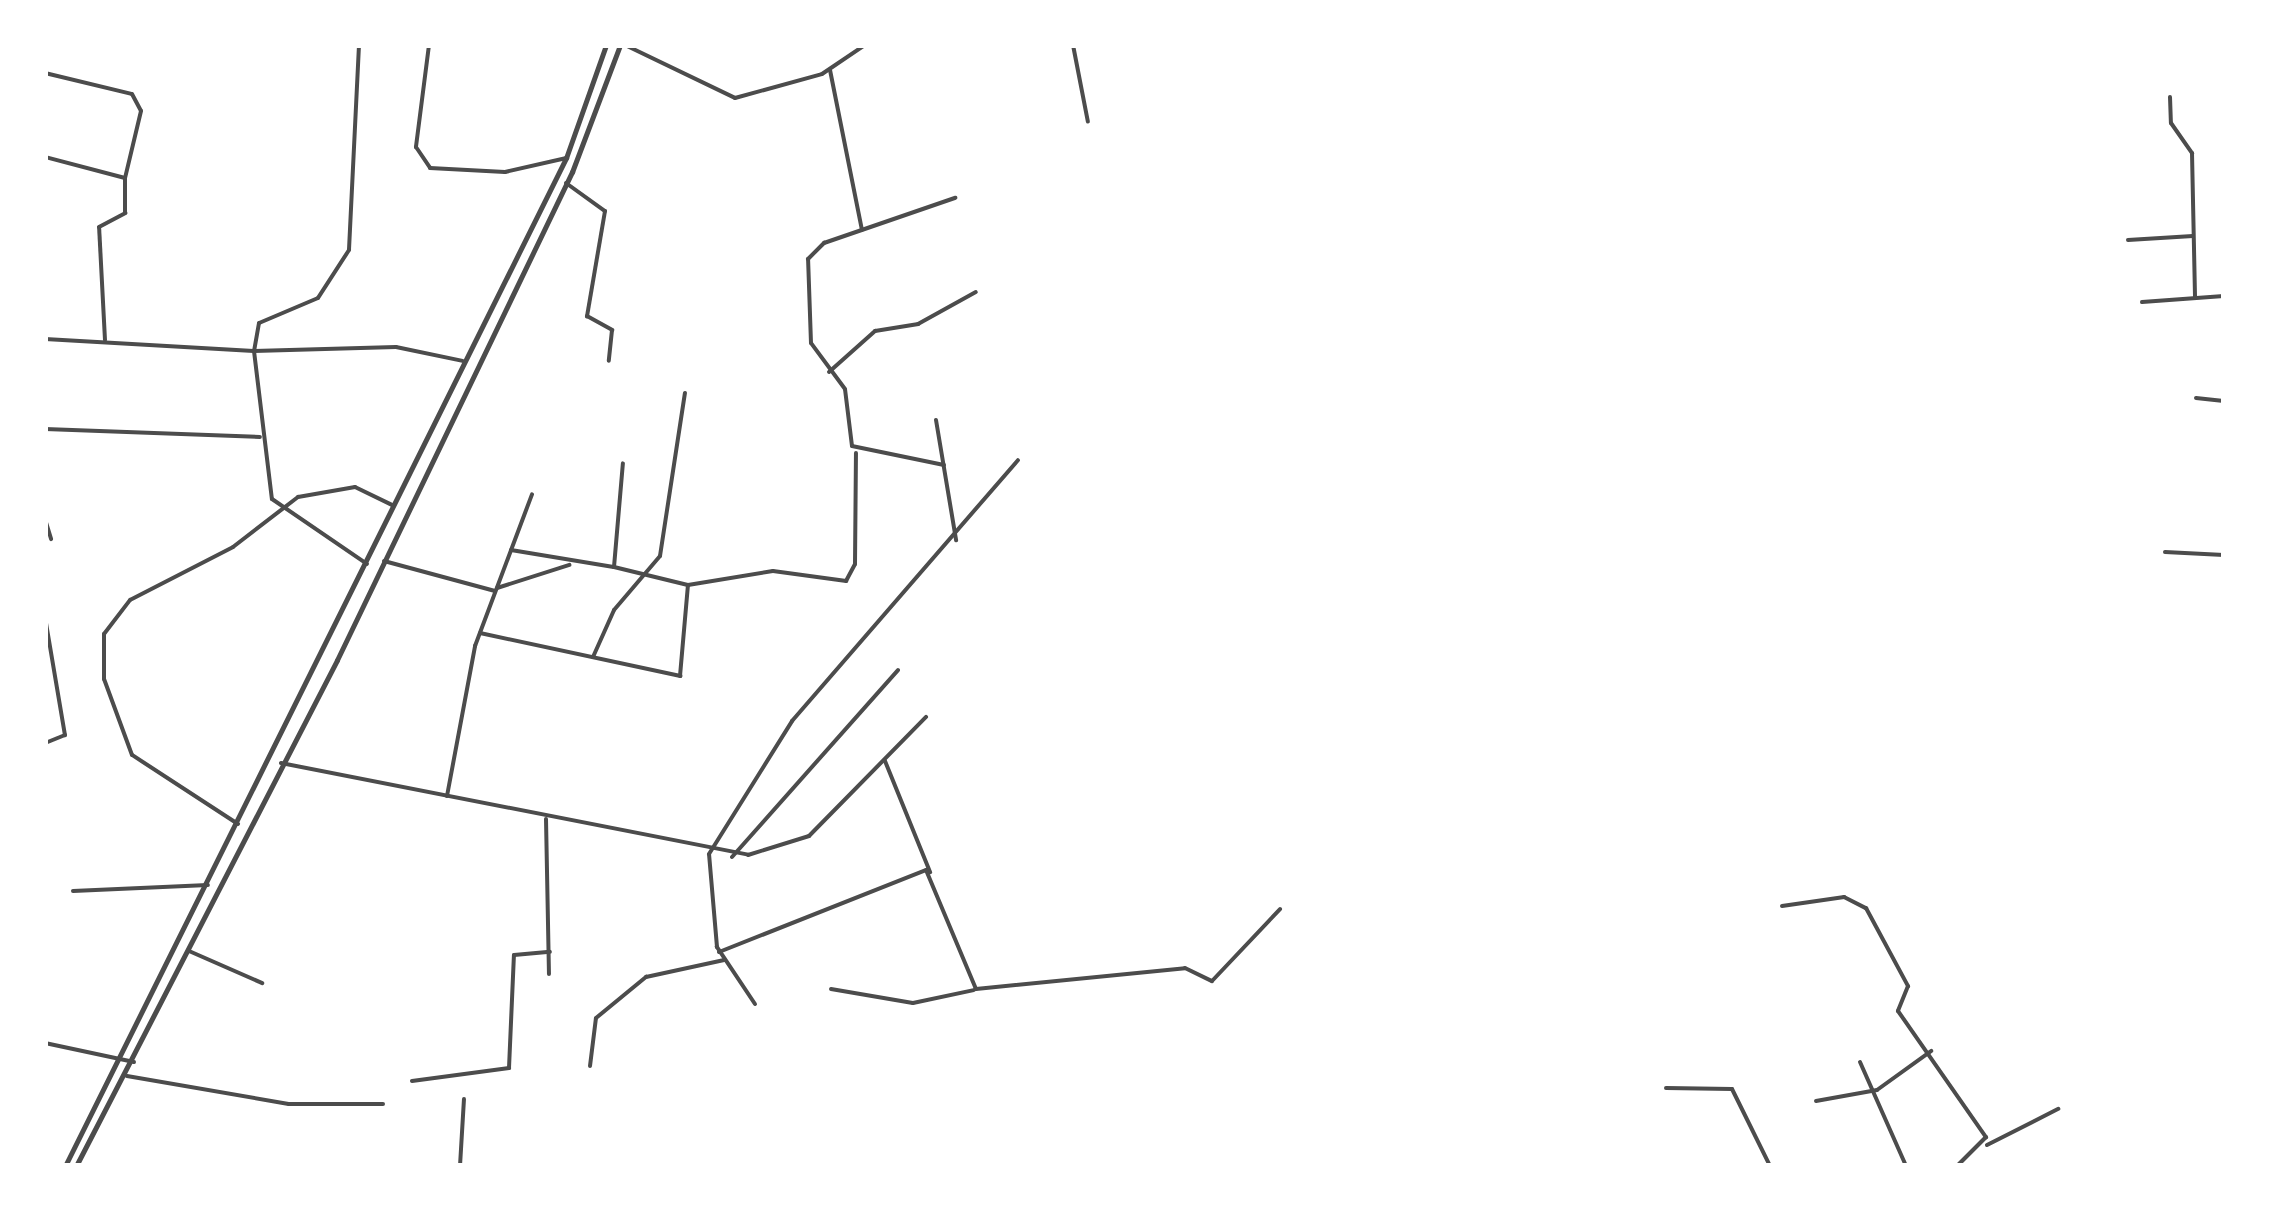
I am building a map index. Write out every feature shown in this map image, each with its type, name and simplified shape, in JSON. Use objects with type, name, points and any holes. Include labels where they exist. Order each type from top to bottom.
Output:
[{"type":"street","points":[[359,45],[349,250],[318,298],[259,323],[254,351],[266,486],[282,510],[367,564]]},
{"type":"street","points":[[429,45],[416,147],[430,168],[505,172],[566,158]]},
{"type":"street","points":[[65,1166],[122,1060],[566,158],[606,45]]},
{"type":"street","points":[[76,1166],[127,1076],[384,561],[566,183],[622,45],[724,98],[830,70],[866,45]]},
{"type":"street","points":[[1074,45],[1088,122]]},
{"type":"street","points":[[830,70],[862,230]]},
{"type":"street","points":[[45,73],[137,98],[125,178],[125,213],[99,226],[105,340]]},
{"type":"street","points":[[2170,96],[2171,123],[2191,145],[2195,298]]},
{"type":"street","points":[[45,157],[125,178]]},
{"type":"street","points":[[566,183],[605,212],[588,316],[612,330],[609,361]]},
{"type":"street","points":[[511,550],[570,565],[614,568],[688,585],[773,571],[846,580],[855,564],[856,451],[845,389],[829,372],[808,327],[808,259],[815,247],[955,198]]},
{"type":"street","points":[[2128,240],[2194,236]]},
{"type":"street","points":[[829,372],[875,331],[918,324],[976,292]]},
{"type":"street","points":[[2142,302],[2224,296]]},
{"type":"street","points":[[45,339],[254,351],[396,346],[463,361]]},
{"type":"street","points":[[593,656],[614,610],[651,575],[686,393]]},
{"type":"street","points":[[2196,398],[2224,401]]},
{"type":"street","points":[[936,420],[956,540]]},
{"type":"street","points":[[45,429],[260,436]]},
{"type":"street","points":[[856,451],[944,464]]},
{"type":"street","points":[[755,1004],[720,952],[709,854],[792,721],[956,540],[1018,460]]},
{"type":"street","points":[[614,568],[622,462]]},
{"type":"street","points":[[238,824],[132,755],[100,658],[104,634],[130,600],[233,548],[282,510],[336,487],[394,506]]},
{"type":"street","points":[[447,796],[480,633],[532,494]]},
{"type":"street","points":[[45,518],[51,539]]},
{"type":"street","points":[[2165,552],[2224,555]]},
{"type":"street","points":[[384,561],[496,590],[570,565]]},
{"type":"street","points":[[480,633],[680,676],[688,585]]},
{"type":"street","points":[[45,618],[48,658],[65,734],[45,743]]},
{"type":"street","points":[[732,856],[898,670]]},
{"type":"street","points":[[281,763],[732,856],[809,836],[926,717]]},
{"type":"street","points":[[884,761],[976,988]]},
{"type":"street","points":[[546,817],[549,974]]},
{"type":"street","points":[[720,952],[930,872]]},
{"type":"street","points":[[73,890],[208,885]]},
{"type":"street","points":[[1782,906],[1862,902],[1908,986],[1898,1011],[1931,1051],[1983,1147]]},
{"type":"street","points":[[832,989],[913,1003],[976,988],[1185,968],[1214,980],[1280,909]]},
{"type":"street","points":[[189,952],[262,982]]},
{"type":"street","points":[[412,1081],[510,1068],[514,956],[550,952]]},
{"type":"street","points":[[590,1066],[596,1018],[646,977],[724,960]]},
{"type":"street","points":[[45,1043],[134,1062]]},
{"type":"street","points":[[1816,1101],[1867,1094],[1931,1051]]},
{"type":"street","points":[[1860,1062],[1867,1094],[1906,1166]]},
{"type":"street","points":[[127,1076],[289,1104],[384,1104]]},
{"type":"street","points":[[1666,1088],[1732,1089],[1770,1166]]},
{"type":"street","points":[[460,1166],[464,1100]]},
{"type":"street","points":[[1957,1166],[1983,1147],[2058,1109]]}]
